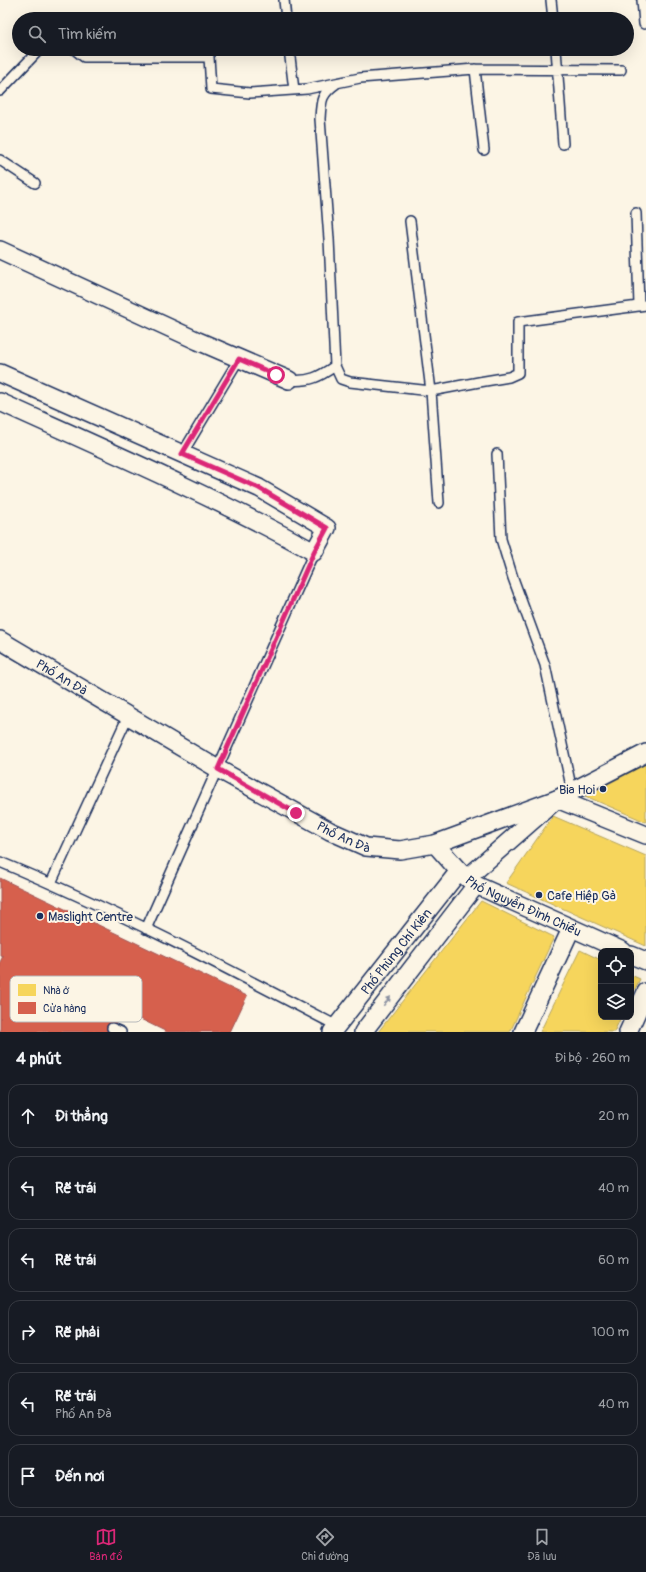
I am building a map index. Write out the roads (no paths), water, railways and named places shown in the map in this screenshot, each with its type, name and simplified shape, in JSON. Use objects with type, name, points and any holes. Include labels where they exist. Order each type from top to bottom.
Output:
[{"type":"street","points":[[0,250],[239,359],[289,380]]},
{"type":"street","points":[[0,373],[259,488],[327,528],[314,552],[264,525],[0,402]]},
{"type":"street","name":"Phố An Đà","points":[[0,640],[218,769],[330,832],[366,847],[400,850],[435,844],[564,795],[646,753]]},
{"type":"street","points":[[467,878],[564,795],[646,836]]},
{"type":"street","name":"Phố Nguyễn Đình Chiểu","points":[[435,844],[467,878],[571,929],[615,948]]},
{"type":"street","name":"Phố Phùng Chí Kiên","points":[[334,1029],[467,878]]},
{"type":"street","name":"Phố Phùng Chí Kiên","points":[[363,1032],[467,878]]},
{"type":"street","points":[[523,1032],[571,929]]},
{"type":"street","points":[[634,956],[646,961]]},
{"type":"street","points":[[628,1032],[646,992]]},
{"type":"lane","points":[[284,0],[285,12]]},
{"type":"lane","points":[[551,0],[552,12]]},
{"type":"lane","points":[[642,0],[644,24]]},
{"type":"lane","points":[[0,91],[33,56]]},
{"type":"lane","points":[[83,56],[209,57],[211,89],[250,93],[307,89],[360,78],[475,69],[558,71],[621,70]]},
{"type":"lane","points":[[290,56],[294,90]]},
{"type":"lane","points":[[557,56],[563,144]]},
{"type":"lane","points":[[475,69],[484,150]]},
{"type":"lane","points":[[336,83],[326,90],[321,102],[320,119],[329,239],[335,366],[341,379],[350,382],[431,391],[509,377],[518,373],[518,322],[643,306],[636,213]]},
{"type":"lane","points":[[0,160],[35,183]]},
{"type":"lane","points":[[410,221],[431,391],[439,503]]},
{"type":"lane","points":[[182,454],[239,359]]},
{"type":"lane","points":[[289,380],[310,380],[335,366]]},
{"type":"lane","points":[[497,454],[501,540],[513,578],[545,665],[564,795]]},
{"type":"lane","points":[[146,929],[314,552]]},
{"type":"lane","points":[[51,882],[128,716]]},
{"type":"lane","points":[[0,862],[51,882],[212,961],[334,1029]]},
{"type":"lane","points":[[112,1028],[121,1032]]},
{"type":"place","name":"Bia Hoi","points":[[603,789]]},
{"type":"place","name":"Cafe Hiệp Gà","points":[[539,895]]},
{"type":"place","name":"Maslight Centre","points":[[40,916]]}]
